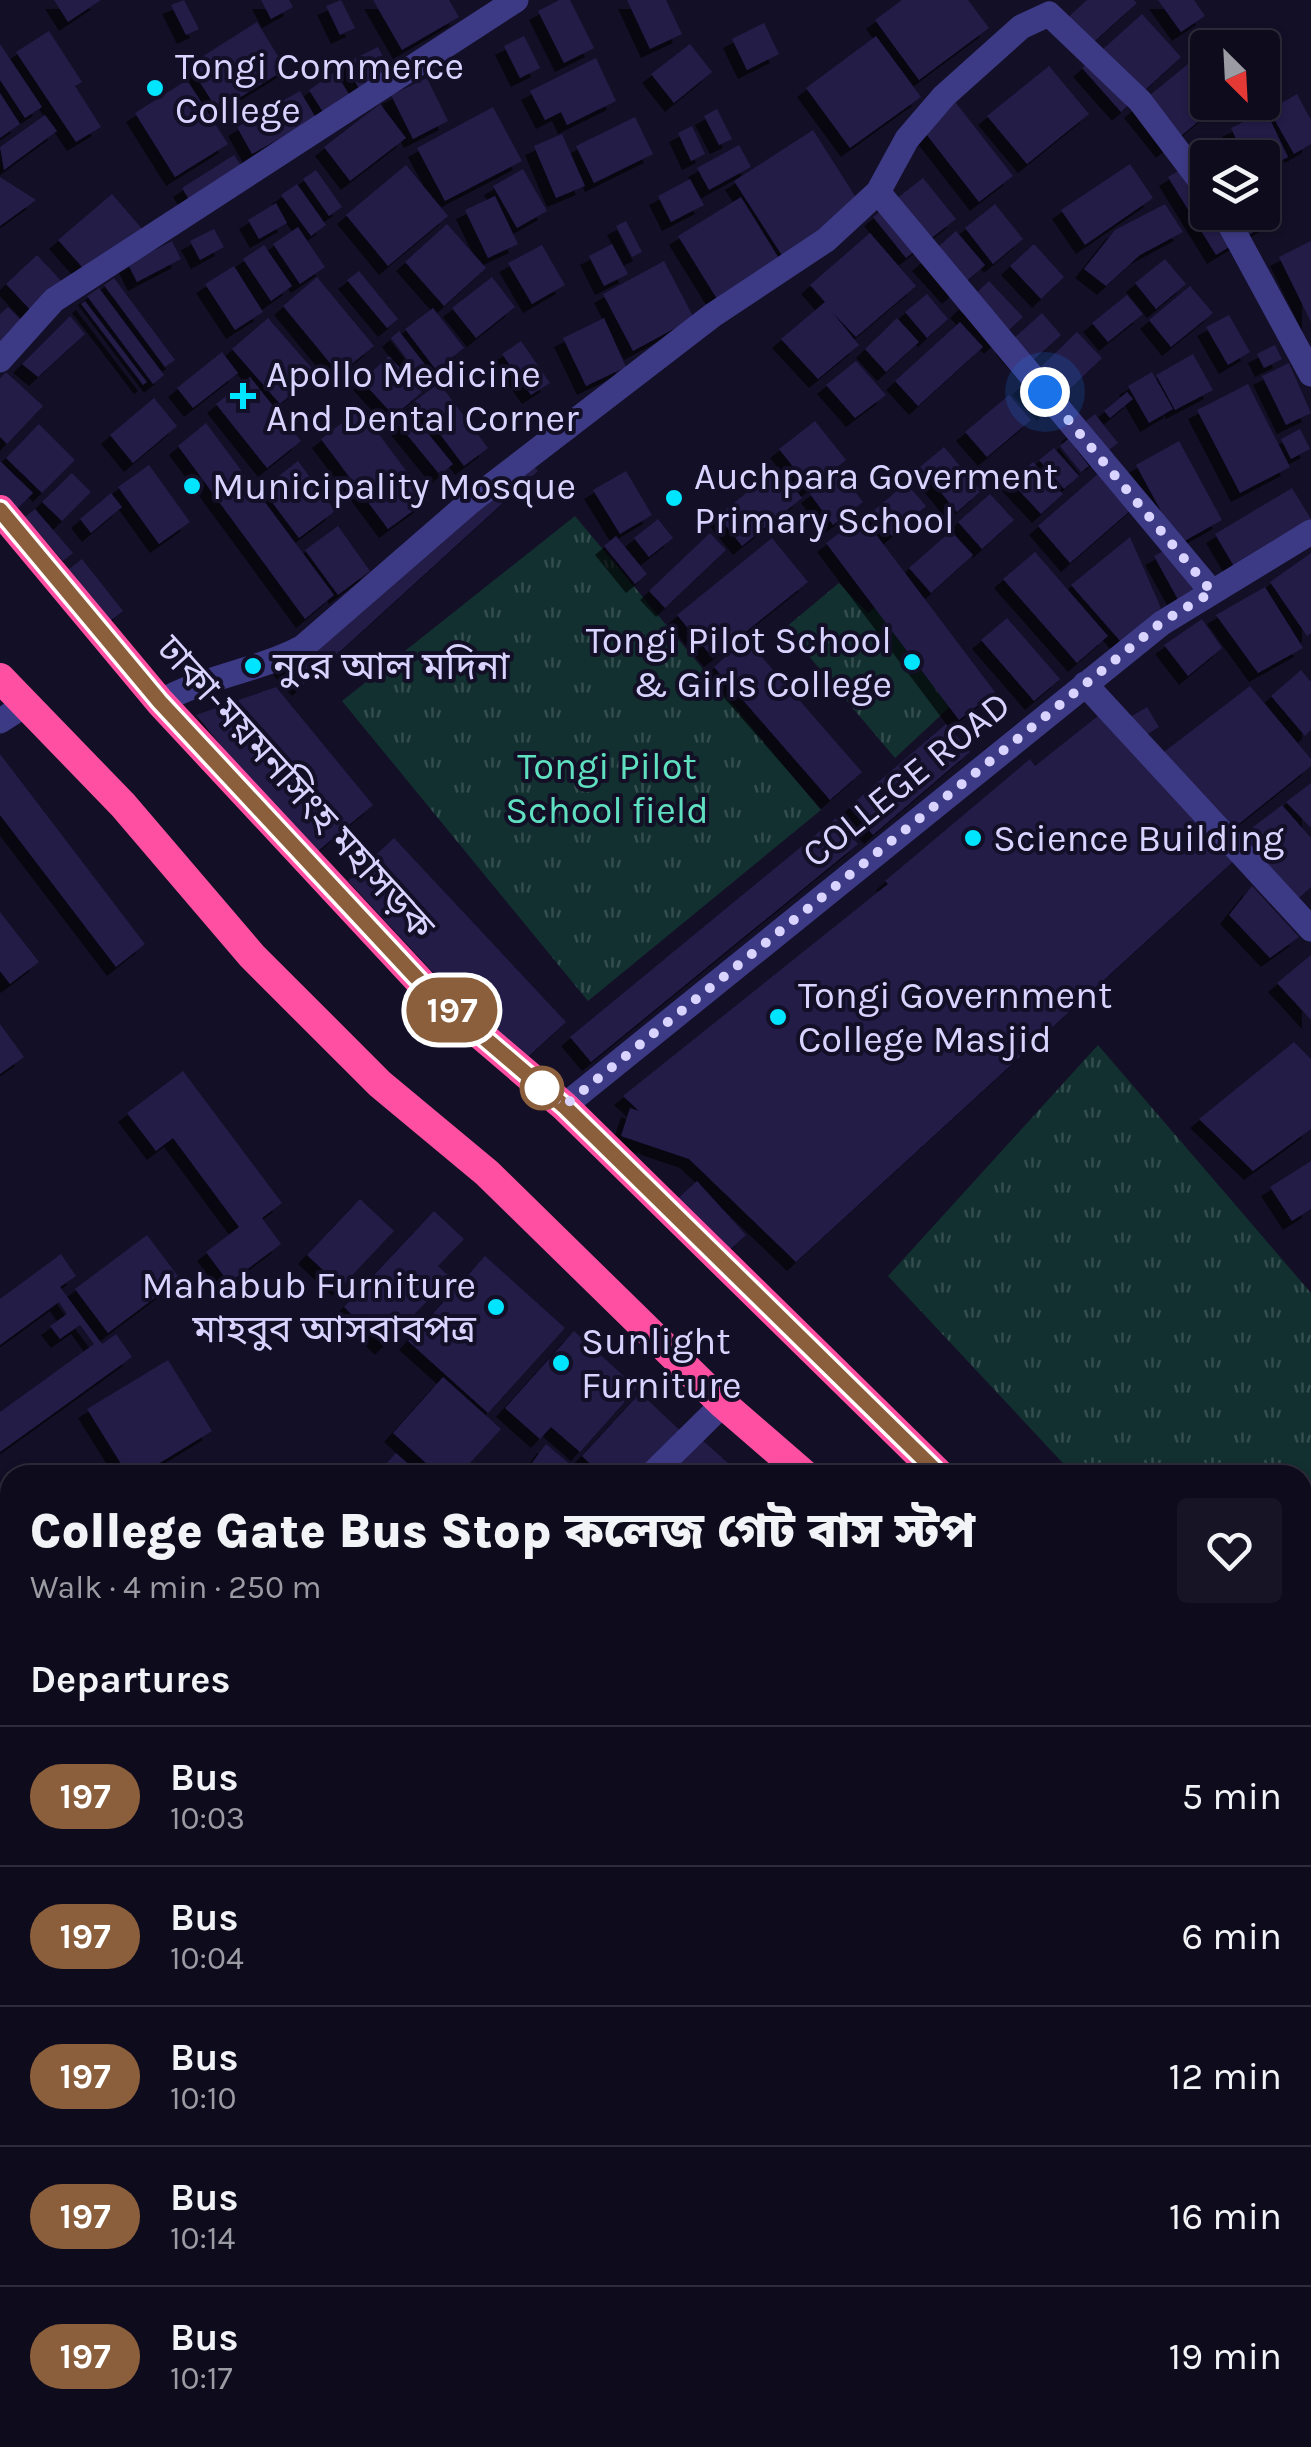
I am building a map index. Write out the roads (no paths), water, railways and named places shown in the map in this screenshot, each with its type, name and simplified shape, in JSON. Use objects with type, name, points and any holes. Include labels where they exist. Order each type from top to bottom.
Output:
[{"type":"highway","name":"ঢাকা-ময়মনসিংহ মহাসড়ক","points":[[0,510],[160,702],[427,989],[564,1106],[930,1465]]},
{"type":"highway","points":[[0,678],[12,713],[123,805],[252,956],[380,1084],[487,1173],[723,1404],[794,1465]]},
{"type":"street","points":[[0,360],[54,300],[516,0]]},
{"type":"street","points":[[160,702],[185,688],[280,660],[304,647],[470,502],[713,315],[826,240],[878,192],[908,140],[944,96],[1021,27],[1049,14],[1140,101],[1190,167]]},
{"type":"street","points":[[878,192],[1212,592]]},
{"type":"street","points":[[1234,230],[1311,374]]},
{"type":"street","name":"COLLEGE ROAD","points":[[564,1106],[1162,622],[1311,532]]},
{"type":"street","points":[[1086,684],[1311,929]]},
{"type":"street","points":[[661,1465],[723,1404]]},
{"type":"place","name":"Tongi Commerce College","points":[[155,88]]},
{"type":"place","name":"Apollo Medicine And Dental Corner","points":[[243,396]]},
{"type":"place","name":"Municipality Mosque","points":[[192,486]]},
{"type":"place","name":"Auchpara Goverment Primary School","points":[[674,498]]},
{"type":"place","name":"Tongi Pilot School & Girls College","points":[[912,662]]},
{"type":"place","name":"নুরে আল মদিনা","points":[[253,666]]},
{"type":"place","name":"Science Building","points":[[973,838]]},
{"type":"place","name":"Tongi Government College Masjid","points":[[778,1017]]},
{"type":"place","name":"Mahabub Furniture মাহবুব আসবাবপত্র","points":[[496,1307]]},
{"type":"place","name":"Sunlight Furniture","points":[[561,1363]]},
{"type":"park label","name":"Tongi Pilot School field","points":[[607,788]]}]
